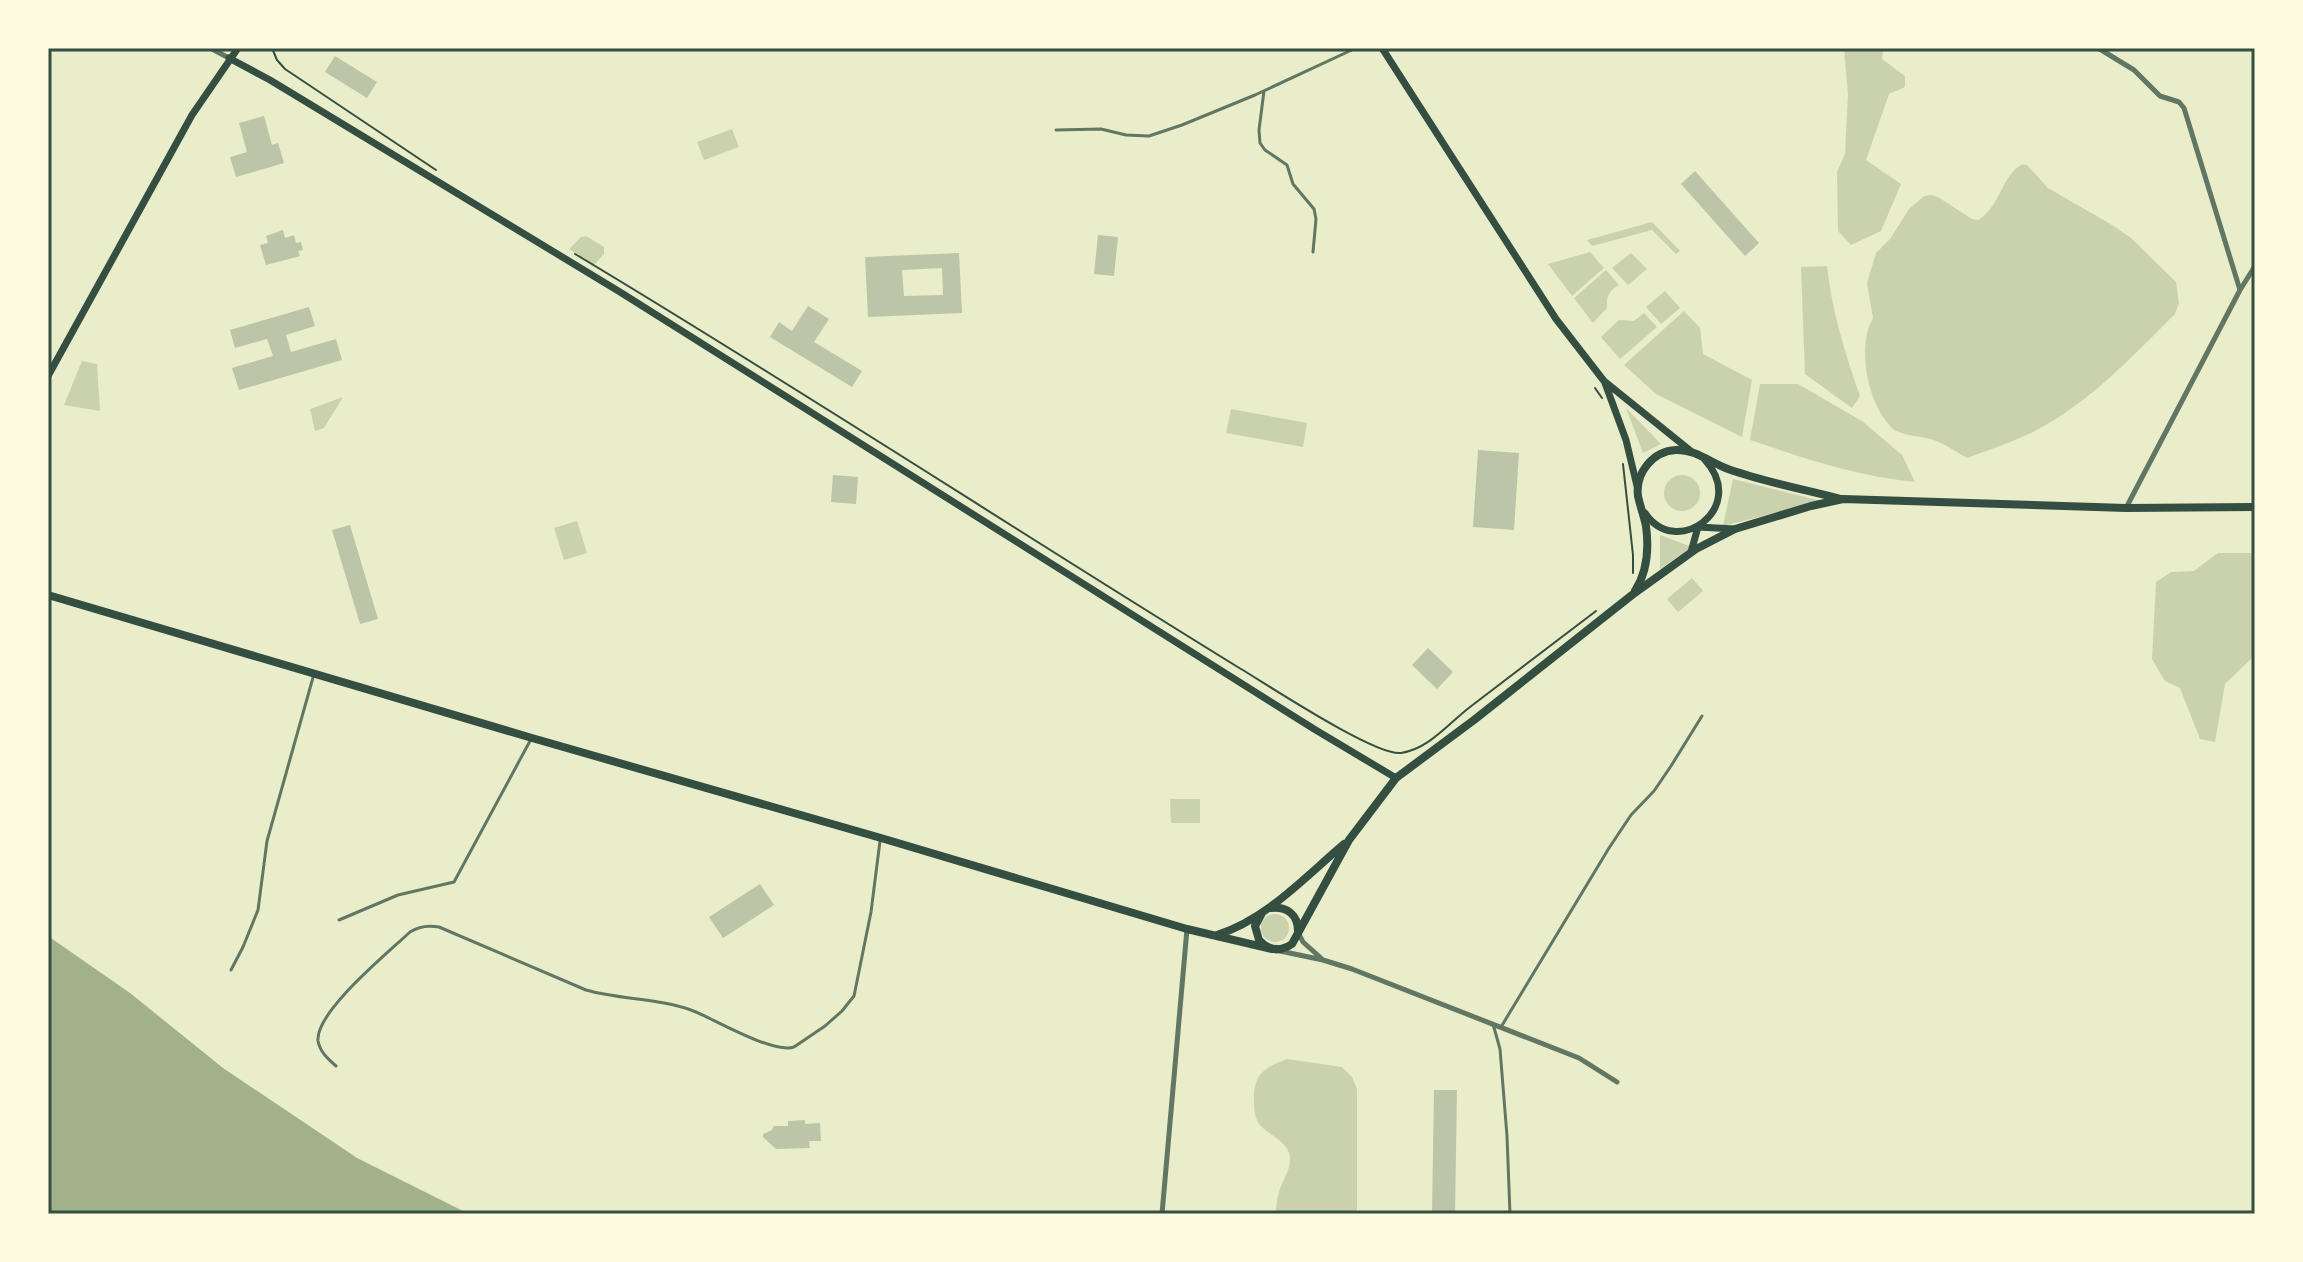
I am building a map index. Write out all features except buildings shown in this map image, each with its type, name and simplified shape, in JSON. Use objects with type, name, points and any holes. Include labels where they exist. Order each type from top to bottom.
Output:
[{"type":"main road","points":[[49,373],[186,125],[238,48]]},
{"type":"main road","points":[[1382,48],[1556,319],[1604,381],[1692,452],[1725,468],[1843,499],[2126,508],[2255,507]]},
{"type":"main road","points":[[229,58],[620,292],[1396,778]]},
{"type":"main road","points":[[1604,381],[1626,440],[1647,536],[1640,582],[1632,595]]},
{"type":"main road","points":[[1638,492],[1644,469],[1653,459],[1665,452],[1692,452]]},
{"type":"main road","points":[[1691,553],[1698,527],[1716,508],[1719,494],[1719,481],[1704,458]]},
{"type":"main road","points":[[48,595],[1187,929],[1272,949],[1286,948],[1292,944],[1349,840],[1396,778],[1691,553],[1735,529],[1843,499]]},
{"type":"main road","points":[[1641,507],[1659,527],[1672,531],[1698,527],[1735,529]]},
{"type":"main road","points":[[1216,936],[1242,926],[1265,910],[1349,840]]},
{"type":"main road","points":[[1272,949],[1264,946],[1256,934],[1257,919],[1265,910],[1280,907],[1292,913],[1298,932]]},
{"type":"street","points":[[210,48],[229,58]]},
{"type":"street","points":[[2098,48],[2147,80],[2160,96],[2179,102],[2184,108],[2240,290]]},
{"type":"street","points":[[2126,508],[2255,266]]},
{"type":"street","points":[[1162,1214],[1187,929]]},
{"type":"street","points":[[1298,932],[1303,942],[1323,960]]},
{"type":"street","points":[[1272,949],[1352,969],[1579,1058],[1617,1082]]},
{"type":"lane","points":[[1056,130],[1101,129],[1149,136],[1182,125],[1356,48]]},
{"type":"lane","points":[[1264,90],[1260,143],[1287,165],[1293,184],[1314,209],[1313,252]]},
{"type":"lane","points":[[231,970],[258,910],[267,841],[314,674]]},
{"type":"lane","points":[[1501,1027],[1609,848],[1631,815],[1654,791],[1702,716]]},
{"type":"lane","points":[[339,920],[398,895],[454,882],[463,871],[532,738]]},
{"type":"lane","points":[[336,1066],[323,1053],[318,1036],[338,1000],[410,932],[431,926],[586,990],[692,1010],[779,1048],[794,1047],[825,1026],[854,996],[871,912],[881,838]]},
{"type":"lane","points":[[1493,1024],[1500,1049],[1510,1214]]},
{"type":"path","points":[[272,48],[277,60],[296,78],[436,170]]},
{"type":"path","points":[[572,252],[1181,632],[1313,713],[1381,750],[1402,753],[1426,744],[1600,608]]},
{"type":"path","points":[[1595,388],[1606,405]]},
{"type":"path","points":[[1621,455],[1633,555],[1632,581]]},
{"type":"shaded area","points":[[1844,48],[1883,48],[1882,59],[1905,76],[1905,87],[1889,94],[1866,160],[1901,184],[1881,231],[1851,245],[1838,231],[1837,172],[1845,154],[1848,94]]},
{"type":"shaded area","points":[[732,129],[739,147],[704,160],[697,142]]},
{"type":"shaded area","points":[[2023,164],[2048,188],[2131,238],[2176,282],[2179,303],[2175,314],[2142,347],[2108,380],[2071,409],[2031,433],[1967,458],[1934,440],[1896,431],[1884,418],[1867,375],[1865,344],[1873,318],[1867,283],[1876,253],[1890,239],[1909,209],[1924,196],[1938,197],[1978,220],[1991,208],[2010,176]]},
{"type":"shaded area","points":[[1652,222],[1680,251],[1676,254],[1652,230],[1592,246],[1587,240]]},
{"type":"shaded area","points":[[586,236],[604,247],[604,254],[594,265],[569,249]]},
{"type":"shaded area","points":[[1590,252],[1604,268],[1572,296],[1548,264]]},
{"type":"shaded area","points":[[1631,253],[1647,269],[1628,285],[1612,268]]},
{"type":"shaded area","points":[[1827,266],[1840,332],[1860,396],[1852,408],[1805,374],[1801,267]]},
{"type":"shaded area","points":[[1606,270],[1619,285],[1608,297],[1607,308],[1593,323],[1574,298]]},
{"type":"shaded area","points":[[1665,291],[1680,308],[1661,324],[1646,307]]},
{"type":"shaded area","points":[[1684,311],[1700,328],[1703,354],[1752,380],[1742,437],[1656,394],[1624,365]]},
{"type":"shaded area","points":[[1644,313],[1657,327],[1620,359],[1601,337],[1619,320],[1634,321]]},
{"type":"shaded area","points":[[82,361],[97,364],[100,411],[64,405]]},
{"type":"shaded area","points":[[1760,384],[1798,384],[1862,421],[1902,455],[1915,482],[1852,471],[1750,440]]},
{"type":"shaded area","points":[[343,397],[324,428],[315,431],[310,409]]},
{"type":"shaded area","points":[[1626,408],[1661,444],[1643,453]]},
{"type":"shaded area","points":[[1231,409],[1307,423],[1303,447],[1226,433]]},
{"type":"shaded area","points":[[1682,475],[1695,480],[1700,493],[1695,506],[1682,511],[1669,506],[1664,493],[1669,480]]},
{"type":"shaded area","points":[[1733,479],[1821,501],[1723,526]]},
{"type":"shaded area","points":[[577,521],[587,553],[564,560],[554,528]]},
{"type":"shaded area","points":[[1660,535],[1692,547],[1660,569]]},
{"type":"shaded area","points":[[2218,553],[2255,553],[2255,655],[2225,684],[2215,742],[2200,739],[2180,688],[2165,681],[2152,659],[2156,582],[2171,572],[2194,571]]},
{"type":"shaded area","points":[[1692,578],[1703,591],[1678,612],[1667,599]]},
{"type":"shaded area","points":[[1170,799],[1200,799],[1200,823],[1171,823]]},
{"type":"shaded area","points":[[1275,914],[1285,918],[1289,928],[1285,938],[1275,942],[1265,938],[1261,928],[1265,918]]},
{"type":"shaded area","points":[[48,936],[130,993],[223,1068],[357,1158],[469,1214],[48,1214]]},
{"type":"shaded area","points":[[1287,1059],[1342,1067],[1352,1077],[1357,1089],[1357,1214],[1276,1214],[1278,1195],[1290,1158],[1284,1145],[1258,1122],[1254,1111],[1254,1094],[1260,1075]]}]
